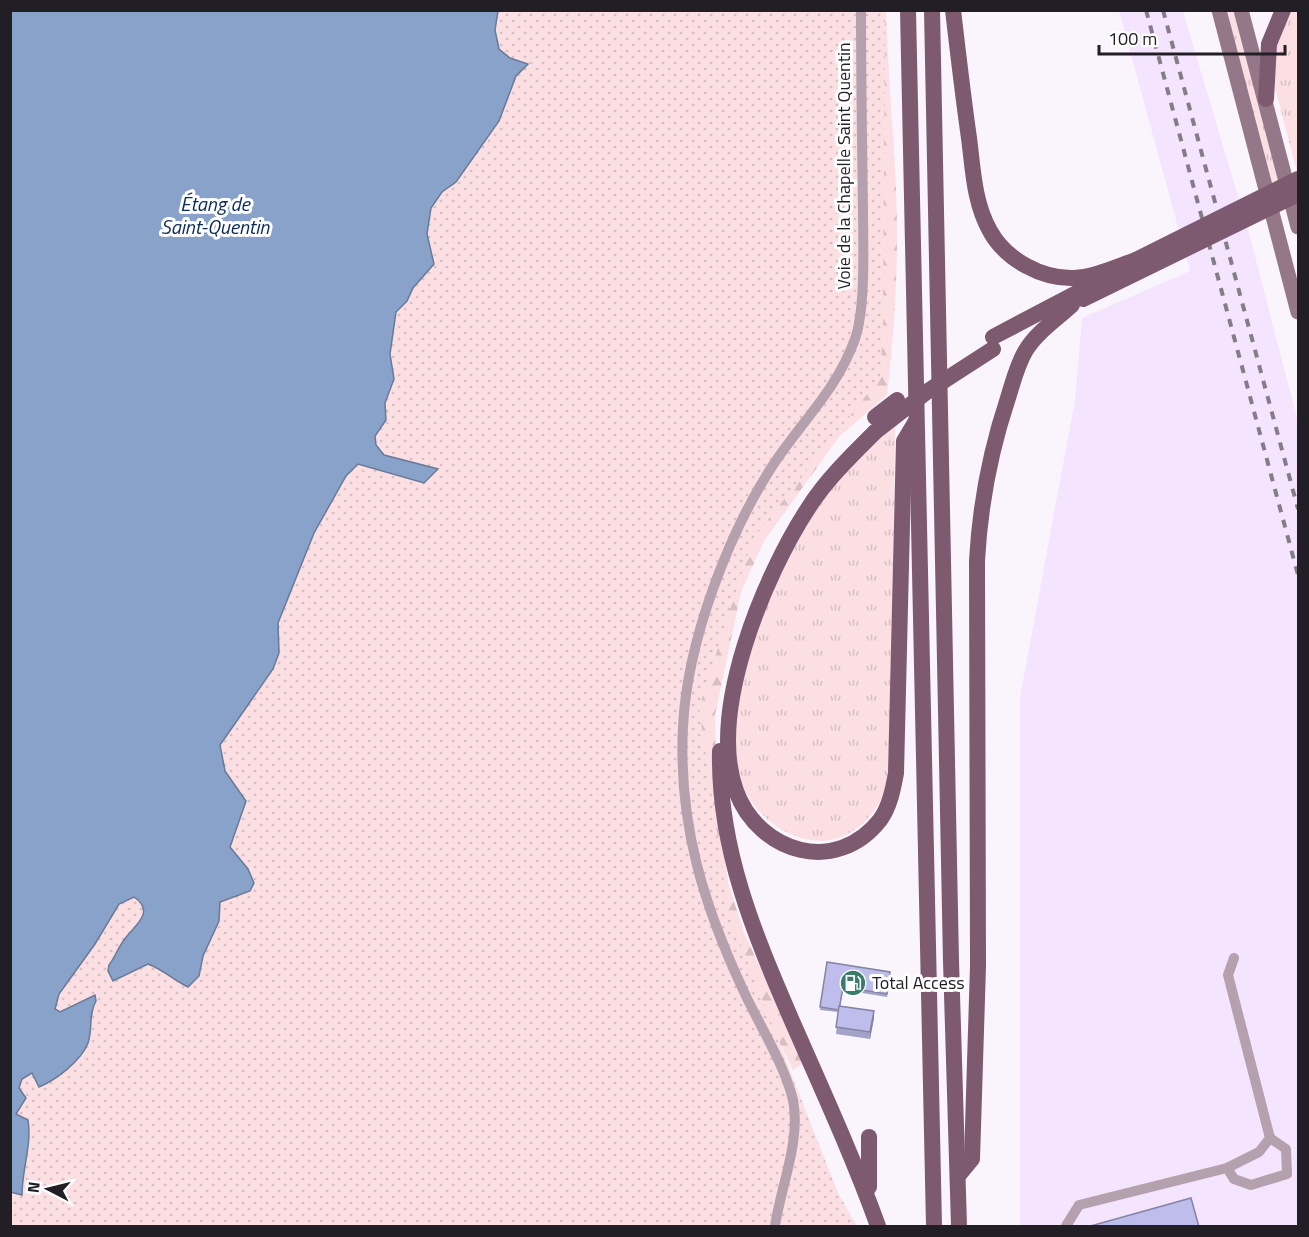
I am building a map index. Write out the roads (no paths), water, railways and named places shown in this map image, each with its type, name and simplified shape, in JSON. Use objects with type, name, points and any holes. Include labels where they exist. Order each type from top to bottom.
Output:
[{"type":"main road","points":[[909,10],[934,1227]]},
{"type":"main road","points":[[932,10],[950,949],[959,1227]]},
{"type":"main road","points":[[953,10],[974,179],[983,218],[991,233],[1008,253],[1030,269],[1050,275],[1078,293]]},
{"type":"main road","points":[[1219,10],[1299,312]]},
{"type":"main road","points":[[1241,10],[1299,227]]},
{"type":"main road","points":[[1266,99],[1269,44],[1283,10]]},
{"type":"main road","points":[[958,1176],[972,1159],[978,966],[977,572],[980,513],[987,469],[1018,365],[1026,349],[1037,336],[1097,274],[1136,260],[1299,179]]},
{"type":"main road","points":[[878,1227],[755,934],[734,870],[719,774],[720,733],[726,679],[745,608],[772,546],[805,495],[837,456],[875,424],[928,391],[993,343],[1078,293],[1299,194]]},
{"type":"main road","points":[[875,424],[810,505],[781,553],[754,614],[736,681],[730,741],[730,767],[736,790],[747,813],[759,828],[772,840],[797,850],[820,852],[843,847],[864,836],[881,819],[892,796],[896,773],[904,441],[917,420]]},
{"type":"main road","points":[[869,1137],[869,1202]]},
{"type":"street","name":"Voie de la Chapelle Saint Quentin","points":[[775,1227],[792,1144],[793,1101],[726,954],[703,893],[689,835],[683,788],[683,727],[688,674],[720,572],[741,520],[776,462],[844,369],[857,333],[863,264],[861,10]]},
{"type":"street","points":[[1227,1168],[1234,1179],[1251,1185],[1287,1174],[1286,1149],[1270,1138],[1228,975],[1234,958]]},
{"type":"street","points":[[1066,1227],[1079,1205],[1227,1168],[1259,1152],[1270,1138]]},
{"type":"water","name":"Étang de Saint-Quentin","points":[[10,11],[498,11],[495,30],[499,49],[510,58],[528,64],[516,76],[499,121],[456,182],[442,192],[431,208],[427,234],[434,264],[396,312],[390,354],[394,379],[385,403],[386,420],[375,436],[376,445],[384,455],[438,469],[424,483],[358,464],[346,476],[314,533],[278,623],[279,653],[273,669],[220,745],[225,771],[246,801],[230,847],[248,869],[254,883],[250,891],[220,902],[219,921],[203,956],[199,976],[188,987],[148,964],[113,981],[108,971],[109,965],[122,943],[138,924],[143,913],[143,908],[134,897],[119,904],[95,944],[59,994],[55,1009],[60,1012],[95,995],[96,1001],[85,1050],[74,1063],[53,1080],[39,1087],[32,1073],[22,1079],[19,1088],[26,1098],[16,1114],[28,1120],[29,1129],[22,1195],[10,1192]]},
{"type":"railway","points":[[1146,10],[1298,575]]},
{"type":"railway","points":[[1163,10],[1298,509]]},
{"type":"place","name":"Total Access","points":[[853,983]]}]
